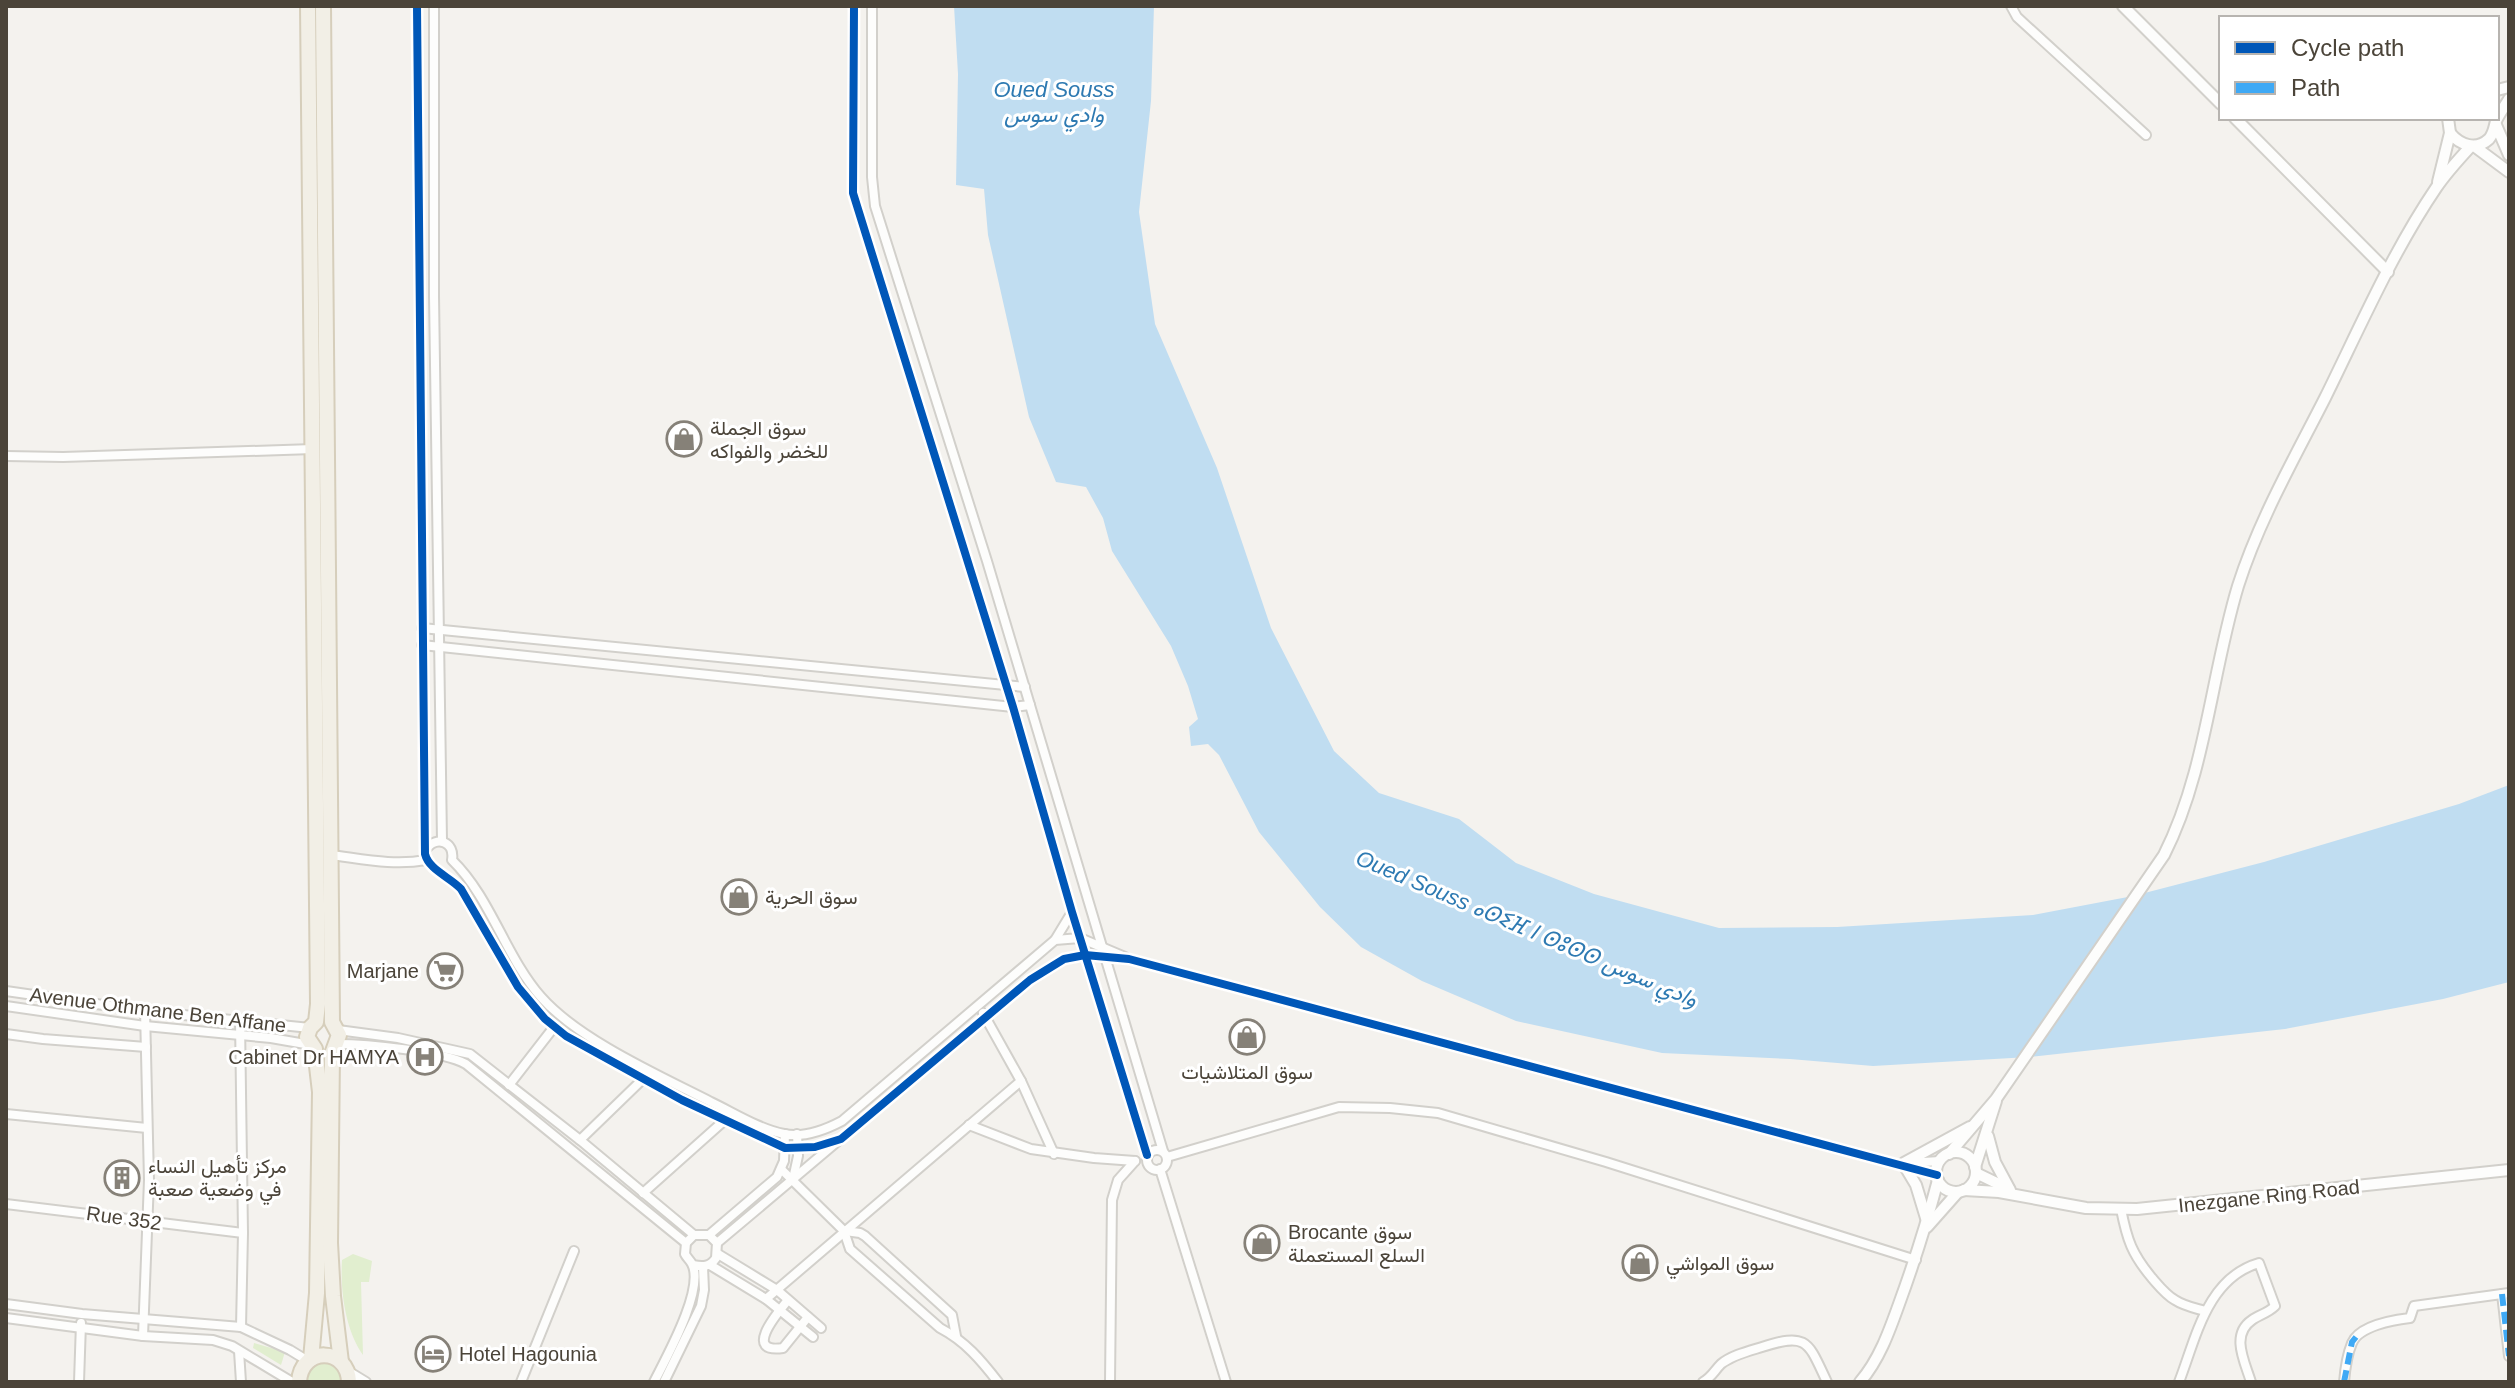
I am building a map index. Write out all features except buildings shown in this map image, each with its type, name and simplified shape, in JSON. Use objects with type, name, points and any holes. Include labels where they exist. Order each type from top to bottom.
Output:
[{"type":"main road","points":[[308,6],[318,1004],[307,1037],[313,1047],[320,1092],[317,1293],[310,1360]]},
{"type":"main road","points":[[323,6],[335,1036],[330,1243],[333,1296],[346,1372]]},
{"type":"main road","points":[[313,1025],[324,1020],[335,1036]]},
{"type":"main road","points":[[313,1047],[326,1052],[335,1036]]},
{"type":"main road","points":[[299,1382],[302,1367],[310,1360],[327,1355],[346,1372]]},
{"type":"street","points":[[417,6],[423,828],[426,860],[461,889],[518,987],[554,1027],[580,1045],[724,1121],[785,1148],[815,1147],[841,1139]]},
{"type":"street","points":[[434,6],[442,841]]},
{"type":"street","points":[[854,6],[853,193],[1007,686],[1150,1168],[1160,1169],[1166,1164],[1165,1154],[873,195],[872,6]]},
{"type":"street","points":[[2011,6],[2017,17],[2146,135]]},
{"type":"street","points":[[2123,6],[2219,102]]},
{"type":"street","points":[[2499,117],[2509,99]]},
{"type":"street","points":[[2237,120],[2388,272]]},
{"type":"street","points":[[2438,185],[2450,133],[2448,120]]},
{"type":"street","points":[[1860,1382],[1873,1367],[1916,1260],[1944,1158],[1996,1099],[2151,875],[2176,830],[2196,766],[2238,586],[2295,454],[2398,251],[2438,185],[2472,146],[2489,139],[2496,122]]},
{"type":"street","points":[[2496,122],[2509,155]]},
{"type":"street","points":[[2450,133],[2462,144],[2472,146],[2509,172]]},
{"type":"street","points":[[6,456],[313,449]]},
{"type":"street","points":[[422,628],[1025,687]]},
{"type":"street","points":[[422,645],[1013,707],[1030,705]]},
{"type":"street","points":[[641,650],[641,667]]},
{"type":"street","points":[[652,668],[654,651]]},
{"type":"street","points":[[426,849],[431,843],[442,841],[451,848],[452,860],[466,873],[539,995],[571,1024],[650,1071],[731,1112],[785,1134],[827,1129],[842,1121],[1055,940],[1072,912]]},
{"type":"street","points":[[331,855],[407,863],[426,860]]},
{"type":"street","points":[[437,869],[446,867],[452,860]]},
{"type":"street","points":[[1055,940],[1080,938],[1129,959]]},
{"type":"street","points":[[717,1243],[1030,980],[1064,959],[1085,955],[1129,959],[1902,1164],[1937,1178],[1948,1190],[1961,1191]]},
{"type":"street","name":"Avenue Othmane Ben Affane","points":[[6,991],[145,1011],[313,1025]]},
{"type":"street","name":"Avenue Othmane Ben Affane","points":[[6,1006],[145,1026],[271,1038],[313,1047]]},
{"type":"street","points":[[978,1007],[1021,1081],[1054,1154]]},
{"type":"street","points":[[143,1336],[149,1180],[145,1011]]},
{"type":"street","points":[[240,1021],[241,1327]]},
{"type":"street","points":[[509,1085],[554,1027]]},
{"type":"street","points":[[6,1034],[146,1047]]},
{"type":"street","points":[[335,1036],[398,1038],[464,1052],[580,1140],[694,1235],[709,1235],[773,1182],[781,1169],[785,1134]]},
{"type":"street","points":[[335,1036],[361,1044],[455,1059],[466,1064],[686,1243]]},
{"type":"street","points":[[580,1140],[650,1071]]},
{"type":"street","points":[[766,1299],[1021,1081]]},
{"type":"street","points":[[1926,1225],[1973,1183],[1996,1099]]},
{"type":"street","points":[[1110,1382],[1112,1200],[1118,1180],[1135,1161],[1154,1149],[1165,1154],[1339,1107],[1438,1113],[1606,1162],[1916,1260]]},
{"type":"street","points":[[643,1193],[731,1112]]},
{"type":"street","points":[[6,1114],[147,1128]]},
{"type":"street","points":[[1902,1164],[1975,1124]]},
{"type":"street","points":[[969,1125],[1031,1149],[1054,1154],[1135,1161]]},
{"type":"street","points":[[793,1179],[797,1134]]},
{"type":"street","points":[[1987,1134],[1995,1162],[2010,1190]]},
{"type":"street","points":[[1902,1164],[1965,1155],[1976,1170]]},
{"type":"street","points":[[1902,1164],[1916,1185],[1926,1225]]},
{"type":"street","points":[[781,1169],[844,1231],[850,1249],[940,1328],[956,1336],[979,1357],[998,1382]]},
{"type":"street","points":[[1160,1169],[1226,1382]]},
{"type":"street","name":"Inezgane Ring Road","points":[[1976,1170],[2029,1198]]},
{"type":"street","name":"Inezgane Ring Road","points":[[1961,1191],[1999,1192],[2086,1208],[2121,1209],[2509,1170]]},
{"type":"street","name":"Rue 352","points":[[6,1204],[243,1233]]},
{"type":"street","points":[[2121,1209],[2125,1235],[2133,1255],[2167,1295],[2205,1311]]},
{"type":"street","points":[[844,1231],[865,1236],[952,1315],[956,1336]]},
{"type":"street","points":[[694,1235],[686,1243],[685,1254],[766,1299],[813,1337]]},
{"type":"street","points":[[709,1235],[717,1243],[718,1254]]},
{"type":"street","points":[[521,1382],[574,1251]]},
{"type":"street","points":[[718,1254],[777,1290],[821,1328]]},
{"type":"street","points":[[654,1382],[686,1316],[693,1285],[702,1266],[718,1254]]},
{"type":"street","points":[[2179,1382],[2205,1311],[2221,1285],[2256,1264],[2261,1265],[2275,1306],[2241,1332],[2240,1341],[2251,1382]]},
{"type":"street","points":[[664,1382],[701,1306],[704,1290],[702,1266]]},
{"type":"street","points":[[2344,1382],[2352,1342],[2356,1337],[2386,1321],[2410,1318],[2414,1306],[2506,1294],[2509,1356]]},
{"type":"street","points":[[788,1300],[764,1330],[764,1340],[769,1346],[783,1348],[808,1317]]},
{"type":"street","points":[[6,1304],[82,1314],[241,1327],[310,1360]]},
{"type":"street","points":[[79,1382],[82,1314]]},
{"type":"street","points":[[6,1318],[143,1336],[213,1340],[239,1351],[292,1382]]},
{"type":"street","points":[[1703,1382],[1731,1359],[1789,1338],[1801,1341],[1813,1352],[1827,1382]]},
{"type":"street","points":[[239,1351],[241,1382]]},
{"type":"street","points":[[346,1372],[366,1382]]},
{"type":"green space","points":[[353,1254],[372,1261],[369,1282],[361,1282],[363,1355],[352,1334],[343,1296],[342,1260]]},
{"type":"green space","points":[[254,1343],[285,1352],[281,1365],[253,1348]]},
{"type":"green space","points":[[321,1362],[336,1367],[343,1382],[307,1382],[310,1369]]},
{"type":"water","name":"Oued Souss وادي سوس","points":[[954,6],[1154,6],[1151,101],[1139,212],[1155,324],[1217,468],[1271,628],[1334,751],[1379,793],[1459,819],[1516,863],[1594,894],[1719,928],[1837,927],[2033,915],[2133,896],[2264,862],[2459,804],[2509,785],[2509,982],[2443,999],[2285,1029],[2029,1057],[1873,1066],[1662,1053],[1516,1021],[1422,981],[1361,947],[1320,907],[1259,832],[1219,755],[1208,744],[1191,746],[1189,727],[1198,719],[1171,646],[1112,551],[1103,518],[1086,487],[1056,482],[1029,417],[988,235],[984,189],[956,185],[958,74]]},
{"type":"marked path","points":[[2502,1294],[2509,1356]]},
{"type":"marked path","points":[[2344,1382],[2352,1342],[2356,1337]]},
{"type":"cycle path","points":[[417,6],[425,854],[435,869],[461,889],[518,987],[545,1019],[566,1036],[682,1100],[785,1148],[815,1147],[841,1139],[1030,980],[1064,959],[1085,955],[1129,959],[1937,1175]]},
{"type":"cycle path","points":[[854,6],[853,193],[1013,707],[1147,1155]]},
{"type":"place","name":"سوق الجملة للخضر والفواكه","points":[[684,439]]},
{"type":"place","name":"سوق الحرية","points":[[739,897]]},
{"type":"place","name":"Marjane","points":[[445,971]]},
{"type":"place","name":"سوق المتلاشيات","points":[[1247,1037]]},
{"type":"place","name":"Cabinet Dr HAMYA","points":[[425,1057]]},
{"type":"place","name":"مركز تأهيل النساء في وضعية صعبة","points":[[122,1178]]},
{"type":"place","name":"Brocante سوق السلع المستعملة","points":[[1262,1243]]},
{"type":"place","name":"سوق المواشي","points":[[1640,1263]]},
{"type":"place","name":"Hotel Hagounia","points":[[433,1354]]},
{"type":"water label","name":"Oued Souss ⴰⵙⵉⴼ ⵏ ⵙⵓⵙⵙ وادي سوس","points":[[1527,928]]}]
